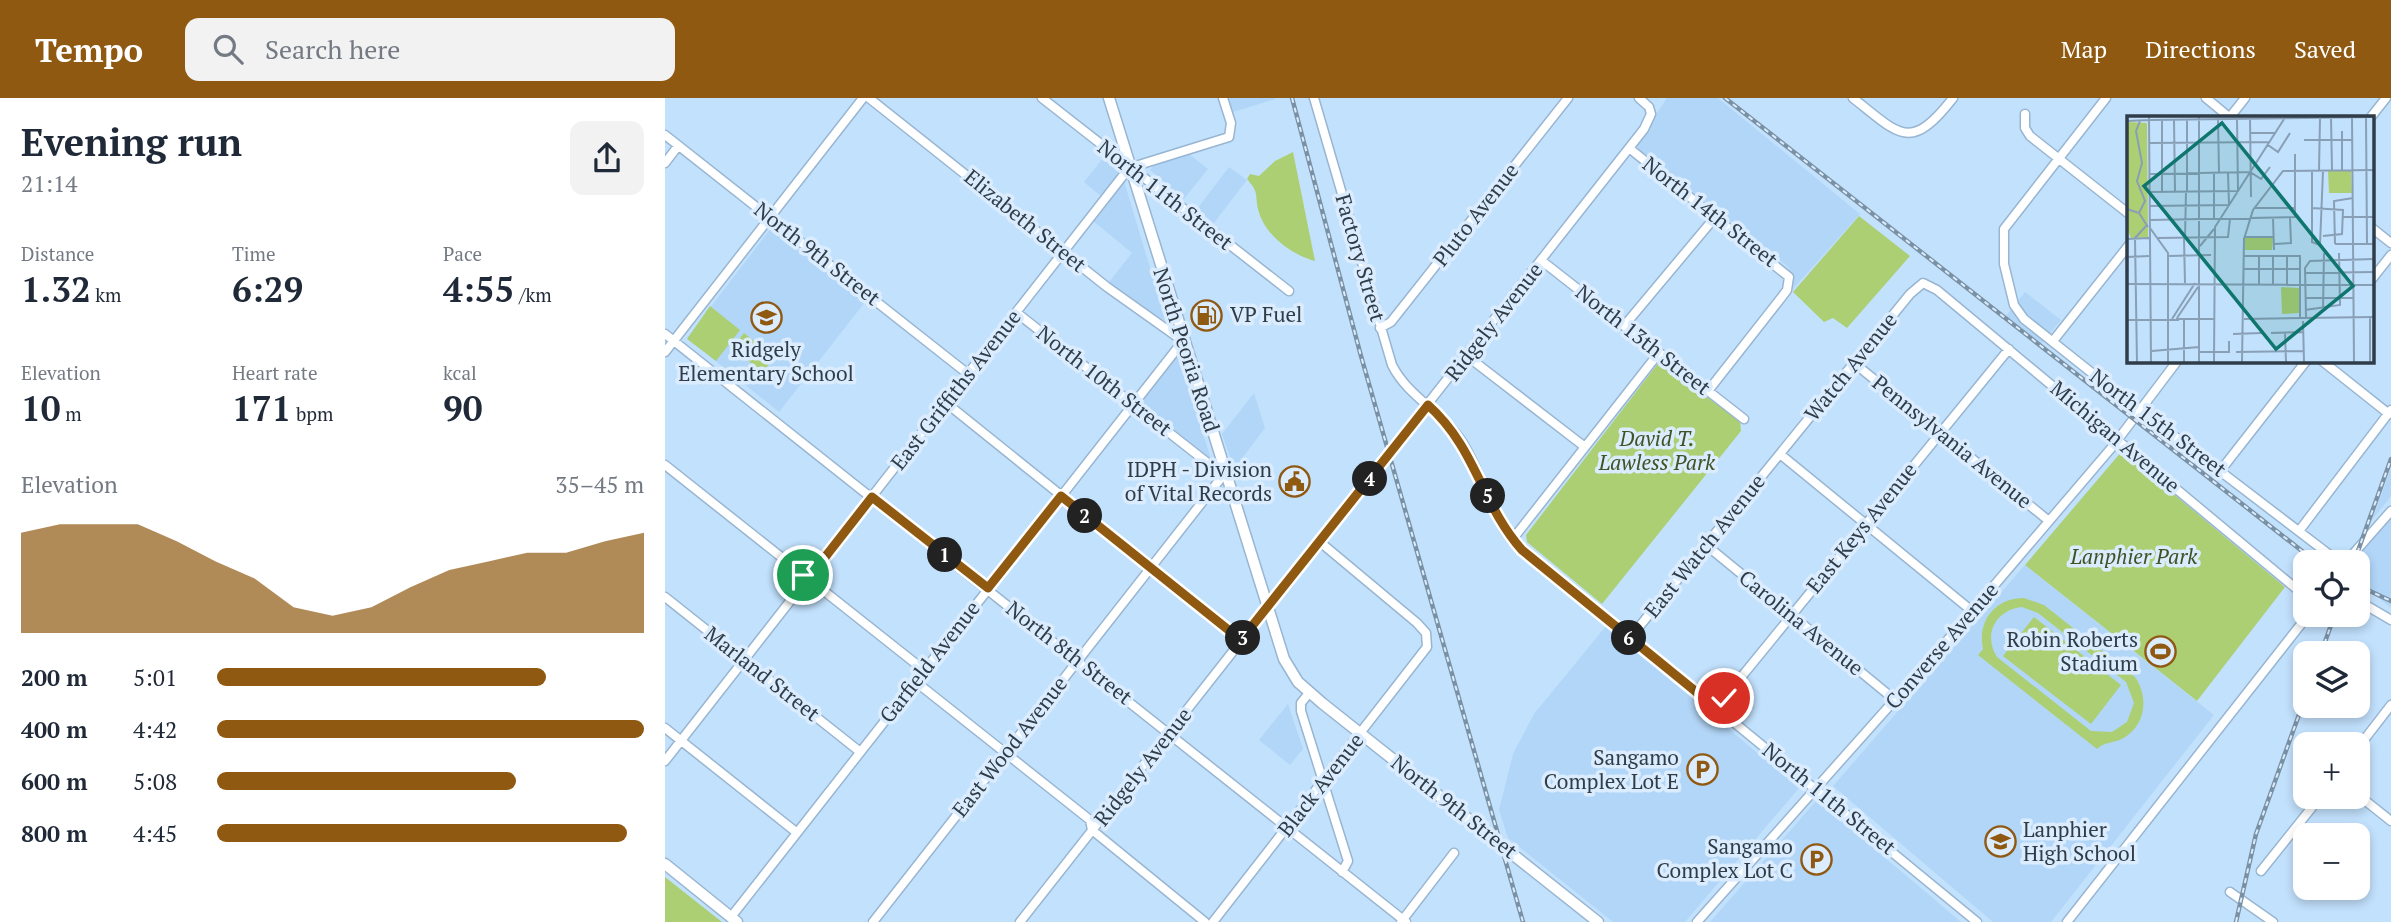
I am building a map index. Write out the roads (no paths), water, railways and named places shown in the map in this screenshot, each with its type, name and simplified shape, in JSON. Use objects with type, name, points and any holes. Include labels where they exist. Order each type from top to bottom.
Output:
[{"type":"main road","name":"North Peoria Road","points":[[1109,98],[1183,341],[1287,665],[1309,693]]},
{"type":"main road","name":"North 9th Street","points":[[1309,693],[1598,922]]},
{"type":"main road","points":[[665,864],[734,919]]},
{"type":"street","points":[[665,352],[863,98]]},
{"type":"street","name":"Elizabeth Street","points":[[869,98],[1064,252],[1183,341]]},
{"type":"street","name":"North 11th Street","points":[[1042,98],[1289,291]]},
{"type":"street","points":[[1129,168],[1229,137],[1231,123],[1223,98]]},
{"type":"street","name":"Factory Street","points":[[1314,98],[1380,328],[1395,371],[1406,386],[1428,405]]},
{"type":"street","name":"Pluto Avenue","points":[[1380,328],[1391,322],[1568,98]]},
{"type":"street","name":"Ridgely Avenue","points":[[1020,922],[1629,148],[1651,114],[1649,107],[1639,98]]},
{"type":"street","points":[[1853,98],[1889,126],[1905,134],[1927,128],[1953,98]]},
{"type":"street","points":[[2059,158],[2106,98]]},
{"type":"street","points":[[2206,98],[2228,116]]},
{"type":"street","points":[[2230,116],[2245,98]]},
{"type":"street","points":[[2372,116],[2386,98]]},
{"type":"street","points":[[2025,114],[2025,128],[2029,136],[2127,212]]},
{"type":"street","name":"North 9th Street","points":[[665,135],[968,374]]},
{"type":"street","points":[[665,163],[678,146]]},
{"type":"street","name":"North 14th Street","points":[[1629,148],[1789,277],[1781,298],[1709,391]]},
{"type":"street","name":"North 15th Street","points":[[2059,158],[2004,229],[2004,264],[2009,294],[2019,313],[2324,550]]},
{"type":"street","name":"East Griffiths Avenue","points":[[665,761],[1129,168]]},
{"type":"street","points":[[1624,326],[1716,216]]},
{"type":"street","points":[[2373,229],[2391,243]]},
{"type":"street","points":[[2053,341],[2127,248]]},
{"type":"street","points":[[2373,278],[2391,255]]},
{"type":"street","name":"North 13th Street","points":[[1542,261],[1744,419]]},
{"type":"street","name":"Michigan Avenue","points":[[1923,283],[1937,290],[2293,586]]},
{"type":"street","name":"Watch Avenue","points":[[1780,454],[1910,294],[1923,283]]},
{"type":"street","name":"North 10th Street","points":[[1017,313],[1209,464],[1225,472]]},
{"type":"street","name":"North 8th Street","points":[[665,334],[1404,921]]},
{"type":"street","name":"Garfield Avenue","points":[[734,919],[796,832],[1183,341]]},
{"type":"street","name":"East Keys Avenue","points":[[1716,708],[2009,349]]},
{"type":"street","points":[[1513,540],[1658,354]]},
{"type":"street","points":[[1467,356],[1585,447]]},
{"type":"street","name":"Converse Avenue","points":[[1697,922],[1972,611],[2118,439],[2176,362]]},
{"type":"street","points":[[2221,470],[2305,362]]},
{"type":"street","points":[[2299,531],[2390,412],[2324,362]]},
{"type":"street","name":"Pennsylvania Avenue","points":[[1854,363],[2049,521]]},
{"type":"street","points":[[945,402],[1241,640]]},
{"type":"street","name":"North 11th Street","points":[[1428,405],[1463,444],[1494,510],[1513,540],[1977,922]]},
{"type":"street","points":[[1780,454],[1972,611]]},
{"type":"street","name":"East Watch Avenue","points":[[1630,638],[1780,454]]},
{"type":"street","points":[[665,465],[925,671]]},
{"type":"street","name":"East Wood Avenue","points":[[873,922],[1225,472]]},
{"type":"street","points":[[2357,550],[2391,511]]},
{"type":"street","name":"Black Avenue","points":[[1213,922],[1427,647],[1426,633],[1417,623],[1320,542]]},
{"type":"street","name":"Carolina Avenue","points":[[1706,545],[1895,700]]},
{"type":"street","name":"Marland Street","points":[[665,597],[859,751]]},
{"type":"street","points":[[2370,608],[2391,620]]},
{"type":"street","points":[[2067,922],[2299,627]]},
{"type":"street","points":[[916,682],[1090,820],[1092,830],[1205,922]]},
{"type":"street","points":[[1309,693],[1301,703],[1301,711],[1348,861],[1342,872]]},
{"type":"street","points":[[2370,732],[2391,705]]},
{"type":"street","points":[[665,728],[796,832]]},
{"type":"street","points":[[2370,804],[2391,821]]},
{"type":"street","points":[[2261,871],[2311,809]]},
{"type":"street","points":[[1404,921],[1454,853]]},
{"type":"street","points":[[2230,892],[2273,922]]},
{"type":"railway","points":[[1292,98],[1361,356],[1523,922]]},
{"type":"railway","points":[[1725,98],[2301,550]]},
{"type":"railway","points":[[2358,550],[2391,459]]},
{"type":"railway","points":[[2370,591],[2391,601]]},
{"type":"railway","points":[[2325,641],[2330,627]]},
{"type":"railway","points":[[2236,922],[2256,834],[2298,718]]},
{"type":"place","name":"VP Fuel","points":[[1207,315]]},
{"type":"place","name":"Ridgely Elementary School","points":[[766,318]]},
{"type":"place","name":"IDPH - Division of Vital Records","points":[[1295,482]]},
{"type":"place","name":"Robin Roberts Stadium","points":[[2161,652]]},
{"type":"place","name":"Sangamo Complex Lot E","points":[[1702,770]]},
{"type":"place","name":"Lanphier High School","points":[[2000,842]]},
{"type":"place","name":"Sangamo Complex Lot C","points":[[1816,859]]},
{"type":"park label","name":"David T. Lawless Park","points":[[1657,451]]},
{"type":"park label","name":"Lanphier Park","points":[[2134,557]]}]
